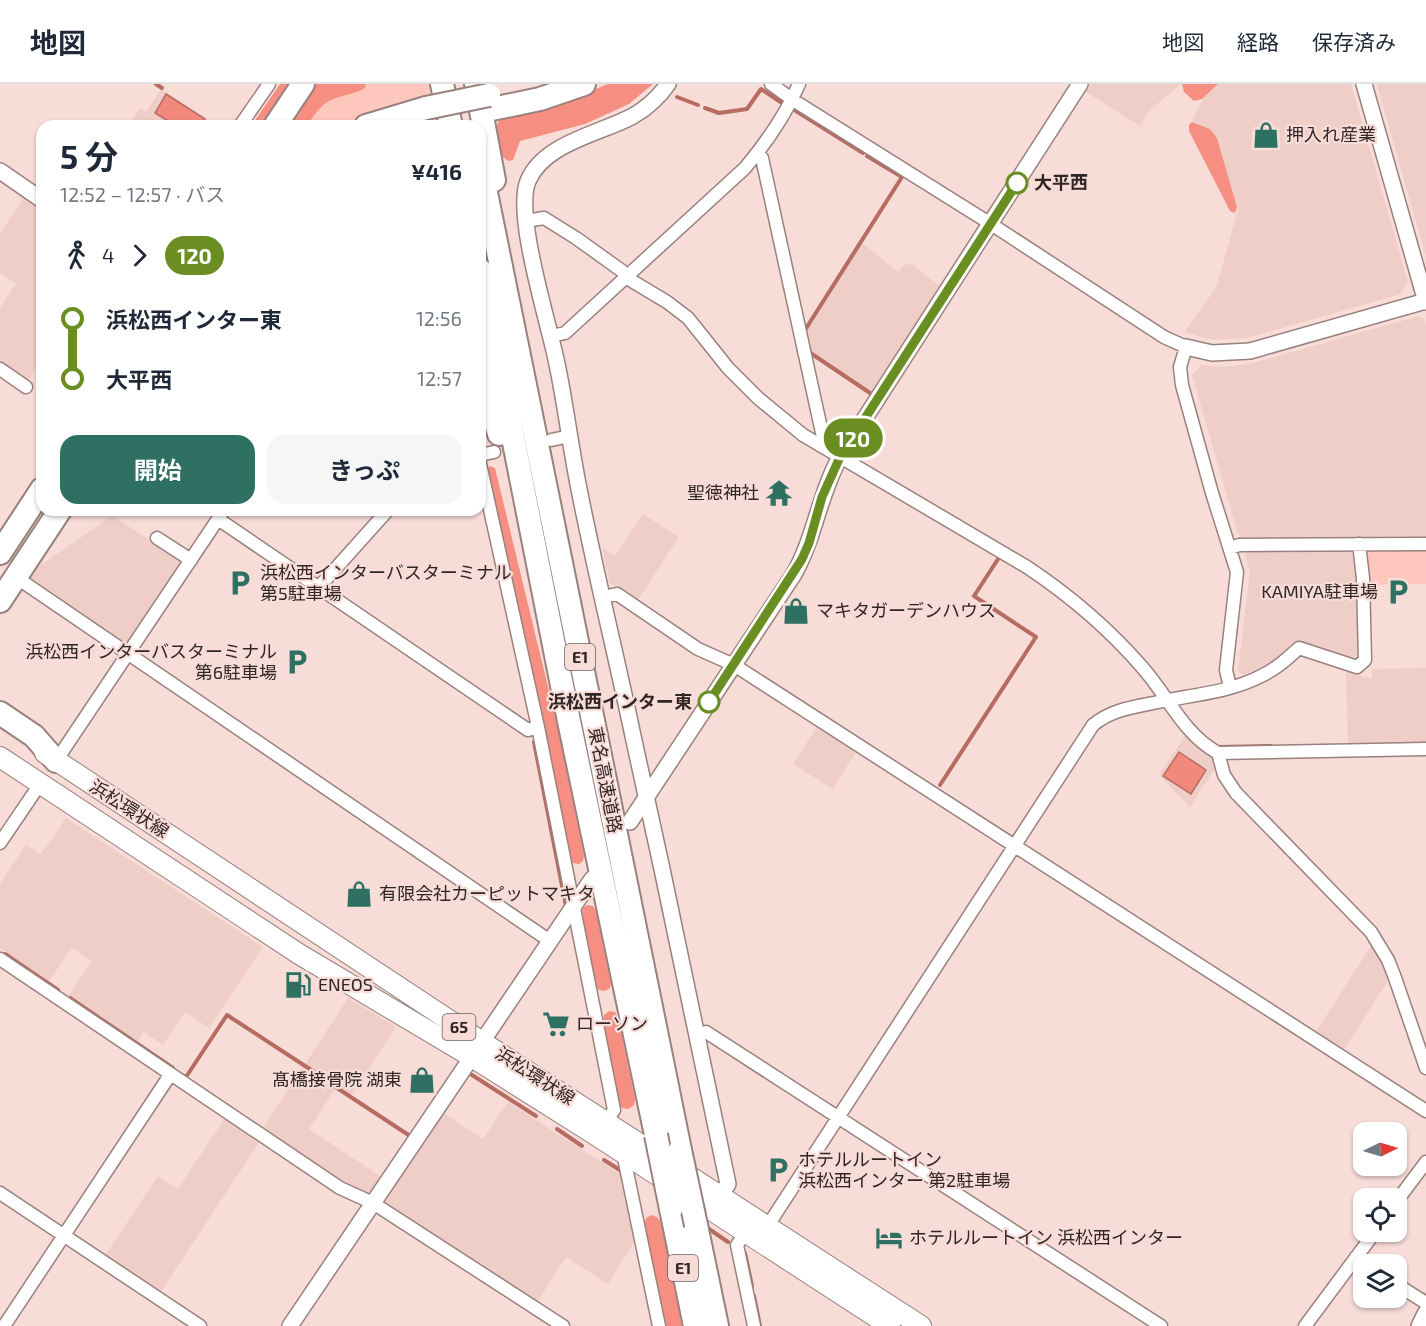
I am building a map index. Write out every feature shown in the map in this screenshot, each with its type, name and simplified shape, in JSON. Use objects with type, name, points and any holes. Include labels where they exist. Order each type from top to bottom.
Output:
[{"type":"highway","points":[[279,120],[303,84]]},
{"type":"highway","points":[[430,120],[442,84]]},
{"type":"highway","points":[[464,84],[471,120]]},
{"type":"highway","points":[[430,120],[486,96],[542,84]]},
{"type":"highway","points":[[486,96],[540,99],[584,84]]},
{"type":"highway","points":[[486,96],[509,301]]},
{"type":"highway","name":"東名高速道路","points":[[486,192],[717,1326]]},
{"type":"highway","name":"東名高速道路","points":[[486,300],[569,721],[695,1326]]},
{"type":"highway","points":[[486,389],[516,501],[569,721]]},
{"type":"highway","points":[[0,553],[36,498]]},
{"type":"highway","points":[[0,580],[34,528],[47,516]]},
{"type":"highway","points":[[0,601],[56,516]]},
{"type":"highway","points":[[0,712],[34,736],[56,761]]},
{"type":"main road","name":"浜松環状線","points":[[0,723],[477,1050],[623,1153],[890,1326]]},
{"type":"main road","name":"浜松環状線","points":[[0,757],[299,954],[606,1122],[921,1326]]},
{"type":"street","points":[[244,120],[269,84]]},
{"type":"street","points":[[668,84],[650,104],[635,115],[555,150],[543,159],[533,171],[524,200],[526,221],[551,336],[579,493],[728,1184],[720,1196]]},
{"type":"street","points":[[771,84],[792,100],[991,224],[1164,337],[1186,347],[1212,353],[1250,351],[1426,301],[1364,84]]},
{"type":"street","points":[[551,336],[565,333],[740,172],[756,154],[792,100],[799,84]]},
{"type":"street","points":[[630,822],[802,559],[822,497],[840,457],[1080,84]]},
{"type":"street","points":[[756,154],[762,158],[824,442],[821,446]]},
{"type":"street","points":[[0,171],[36,196]]},
{"type":"street","points":[[526,221],[544,218],[576,238],[688,318],[728,368],[758,398],[803,435],[1027,567],[1062,591],[1094,618],[1143,667],[1198,740],[1218,753],[1426,749]]},
{"type":"street","points":[[1186,347],[1180,367],[1182,385],[1237,572],[1226,670],[1230,687]]},
{"type":"street","points":[[0,369],[26,387]]},
{"type":"street","points":[[551,440],[570,436]]},
{"type":"street","points":[[486,454],[494,453]]},
{"type":"street","points":[[486,508],[538,727],[614,1110],[606,1122]]},
{"type":"street","points":[[56,761],[220,516]]},
{"type":"street","points":[[224,516],[319,587],[528,730],[538,727]]},
{"type":"street","points":[[319,587],[383,516]]},
{"type":"street","points":[[157,538],[190,560]]},
{"type":"street","points":[[768,1227],[1094,725],[1111,713],[1230,687],[1260,677],[1280,665],[1299,648],[1357,667],[1365,660],[1364,578],[1359,544]]},
{"type":"street","points":[[1230,548],[1239,545],[1426,544]]},
{"type":"street","points":[[23,582],[550,941]]},
{"type":"street","points":[[603,597],[617,594],[698,649],[734,664],[1426,1111]]},
{"type":"street","points":[[1218,753],[1224,775],[1236,793],[1360,919],[1380,945],[1394,975],[1426,1068]]},
{"type":"street","points":[[0,843],[40,784]]},
{"type":"street","points":[[290,1326],[592,879]]},
{"type":"street","points":[[0,959],[340,1188],[373,1203],[562,1326]]},
{"type":"street","points":[[697,1034],[706,1032],[1161,1326]]},
{"type":"street","points":[[4,1326],[170,1075]]},
{"type":"street","points":[[623,1153],[659,1326]]},
{"type":"street","points":[[1406,1188],[1426,1162]]},
{"type":"street","points":[[0,1193],[200,1326]]},
{"type":"street","points":[[745,1233],[737,1245],[754,1326]]},
{"type":"street","points":[[1358,1254],[1367,1242]]},
{"type":"street","points":[[1305,1326],[1353,1261]]},
{"type":"street","points":[[1407,1291],[1426,1303]]},
{"type":"street","points":[[1419,1326],[1426,1312]]},
{"type":"shaded area","points":[[280,84],[291,84],[268,120],[255,120]]},
{"type":"shaded area","points":[[311,84],[429,84],[430,95],[362,120],[288,120]]},
{"type":"shaded area","points":[[311,84],[366,84],[361,90],[325,104],[311,120],[288,120]]},
{"type":"shaded area","points":[[608,84],[653,84],[629,104],[585,124],[520,141],[513,160],[508,161],[502,156],[496,129],[499,120],[560,104]]},
{"type":"shaded area","points":[[1087,84],[1181,84],[1150,110],[1140,126],[1083,90]]},
{"type":"shaded area","points":[[1182,84],[1218,84],[1202,99],[1194,101],[1184,92]]},
{"type":"shaded area","points":[[1218,84],[1351,84],[1408,282],[1401,294],[1247,338],[1213,340],[1184,332],[1216,288],[1238,210],[1217,138],[1210,129],[1192,121],[1204,97]]},
{"type":"shaded area","points":[[1377,84],[1426,84],[1426,257],[1391,134]]},
{"type":"shaded area","points":[[161,89],[209,120],[132,120],[140,108],[146,112]]},
{"type":"shaded area","points":[[166,94],[205,119],[166,120],[155,113]]},
{"type":"shaded area","points":[[1192,122],[1210,129],[1217,138],[1237,207],[1235,213],[1230,211],[1189,131],[1189,125]]},
{"type":"shaded area","points":[[25,196],[36,203],[36,369],[28,381],[0,363],[0,308],[16,284],[0,273],[0,233]]},
{"type":"shaded area","points":[[862,243],[898,272],[904,265],[912,264],[942,288],[874,394],[812,353],[806,329]]},
{"type":"shaded area","points":[[1419,316],[1424,319],[1426,327],[1426,537],[1243,538],[1238,534],[1192,375],[1201,365],[1225,367],[1253,363]]},
{"type":"shaded area","points":[[490,466],[495,468],[557,724],[584,856],[583,861],[579,864],[573,863],[571,859],[487,470]]},
{"type":"shaded area","points":[[643,514],[679,537],[637,601],[610,583],[602,547],[615,556]]},
{"type":"shaded area","points":[[112,516],[182,560],[127,642],[123,643],[25,576]]},
{"type":"shaded area","points":[[1348,551],[1352,554],[1356,578],[1358,655],[1353,658],[1297,641],[1275,660],[1257,670],[1243,675],[1238,671],[1250,570],[1245,555],[1247,552]]},
{"type":"shaded area","points":[[1368,551],[1426,551],[1426,584],[1371,585],[1366,554]]},
{"type":"shaded area","points":[[1426,668],[1426,745],[1348,746],[1346,671],[1372,679],[1372,669]]},
{"type":"shaded area","points":[[818,725],[857,750],[833,789],[793,764]]},
{"type":"shaded area","points":[[1186,734],[1213,758],[1216,767],[1190,807],[1159,775]]},
{"type":"shaded area","points":[[1179,752],[1206,770],[1191,794],[1163,776]]},
{"type":"shaded area","points":[[66,818],[263,947],[209,1028],[185,1012],[163,1045],[144,1032],[137,1042],[69,995],[92,961],[72,948],[49,981],[0,948],[0,884],[26,845],[41,854]]},
{"type":"shaded area","points":[[587,905],[593,906],[596,911],[611,983],[610,988],[605,991],[599,990],[596,985],[582,914],[583,908]]},
{"type":"shaded area","points":[[1373,943],[1390,978],[1343,1051],[1315,1033]]},
{"type":"shaded area","points":[[348,998],[396,1027],[351,1095],[305,1064]]},
{"type":"shaded area","points":[[609,1011],[615,1012],[618,1017],[635,1099],[634,1105],[629,1109],[622,1108],[619,1103],[603,1021],[604,1015]]},
{"type":"shaded area","points":[[303,1067],[335,1089],[309,1129],[383,1178],[372,1194],[367,1195],[342,1184],[261,1130]]},
{"type":"shaded area","points":[[508,1102],[620,1174],[634,1242],[608,1284],[566,1257],[536,1304],[383,1205],[382,1200],[442,1112],[483,1139]]},
{"type":"shaded area","points":[[225,1118],[260,1141],[160,1293],[104,1257],[158,1176],[178,1189]]},
{"type":"shaded area","points":[[651,1215],[657,1217],[661,1222],[682,1326],[665,1326],[644,1226],[646,1218]]},
{"type":"waterway","points":[[156,84],[162,88]]},
{"type":"waterway","points":[[705,108],[719,113],[747,109],[761,89],[782,103]]},
{"type":"waterway","points":[[677,97],[698,105]]},
{"type":"waterway","points":[[796,111],[863,153]]},
{"type":"waterway","points":[[805,330],[902,177],[867,156]]},
{"type":"waterway","points":[[809,352],[873,395]]},
{"type":"waterway","points":[[940,785],[1036,637],[974,596],[1000,556]]},
{"type":"waterway","points":[[534,742],[566,906]]},
{"type":"waterway","points":[[1218,747],[1271,746]]},
{"type":"waterway","points":[[5,954],[58,990]]},
{"type":"waterway","points":[[70,998],[173,1068]]},
{"type":"waterway","points":[[182,1075],[186,1077],[227,1015],[322,1077]]},
{"type":"waterway","points":[[472,1075],[536,1116]]},
{"type":"waterway","points":[[331,1084],[410,1136]]},
{"type":"waterway","points":[[557,1129],[582,1146]]},
{"type":"waterway","points":[[604,1160],[623,1172]]},
{"type":"waterway","points":[[706,1227],[728,1242]]},
{"type":"waterway","points":[[745,1253],[752,1286]]},
{"type":"waterway","points":[[754,1296],[760,1326]]},
{"type":"bus line","name":"120","points":[[709,702],[794,574],[809,543],[827,483],[840,457],[1017,183]]},
{"type":"place","name":"押入れ産業","points":[[1266,135]]},
{"type":"place","name":"大平西","points":[[1017,183]]},
{"type":"place","name":"聖徳神社","points":[[779,493]]},
{"type":"place","name":"浜松西インターバスターミナル 第5駐車場","points":[[240,583]]},
{"type":"place","name":"KAMIYA駐車場","points":[[1398,592]]},
{"type":"place","name":"マキタガーデンハウス","points":[[796,611]]},
{"type":"place","name":"浜松西インターバスターミナル 第6駐車場","points":[[297,662]]},
{"type":"place","name":"浜松西インター東","points":[[709,702]]},
{"type":"place","name":"有限会社カーピットマキタ","points":[[359,894]]},
{"type":"place","name":"ENEOS","points":[[298,985]]},
{"type":"place","name":"ローソン","points":[[556,1024]]},
{"type":"place","name":"髙橋接骨院 湖東","points":[[422,1080]]},
{"type":"place","name":"ホテルルートイン 浜松西インター 第2駐車場","points":[[778,1170]]},
{"type":"place","name":"ホテルルートイン 浜松西インター","points":[[889,1238]]}]
